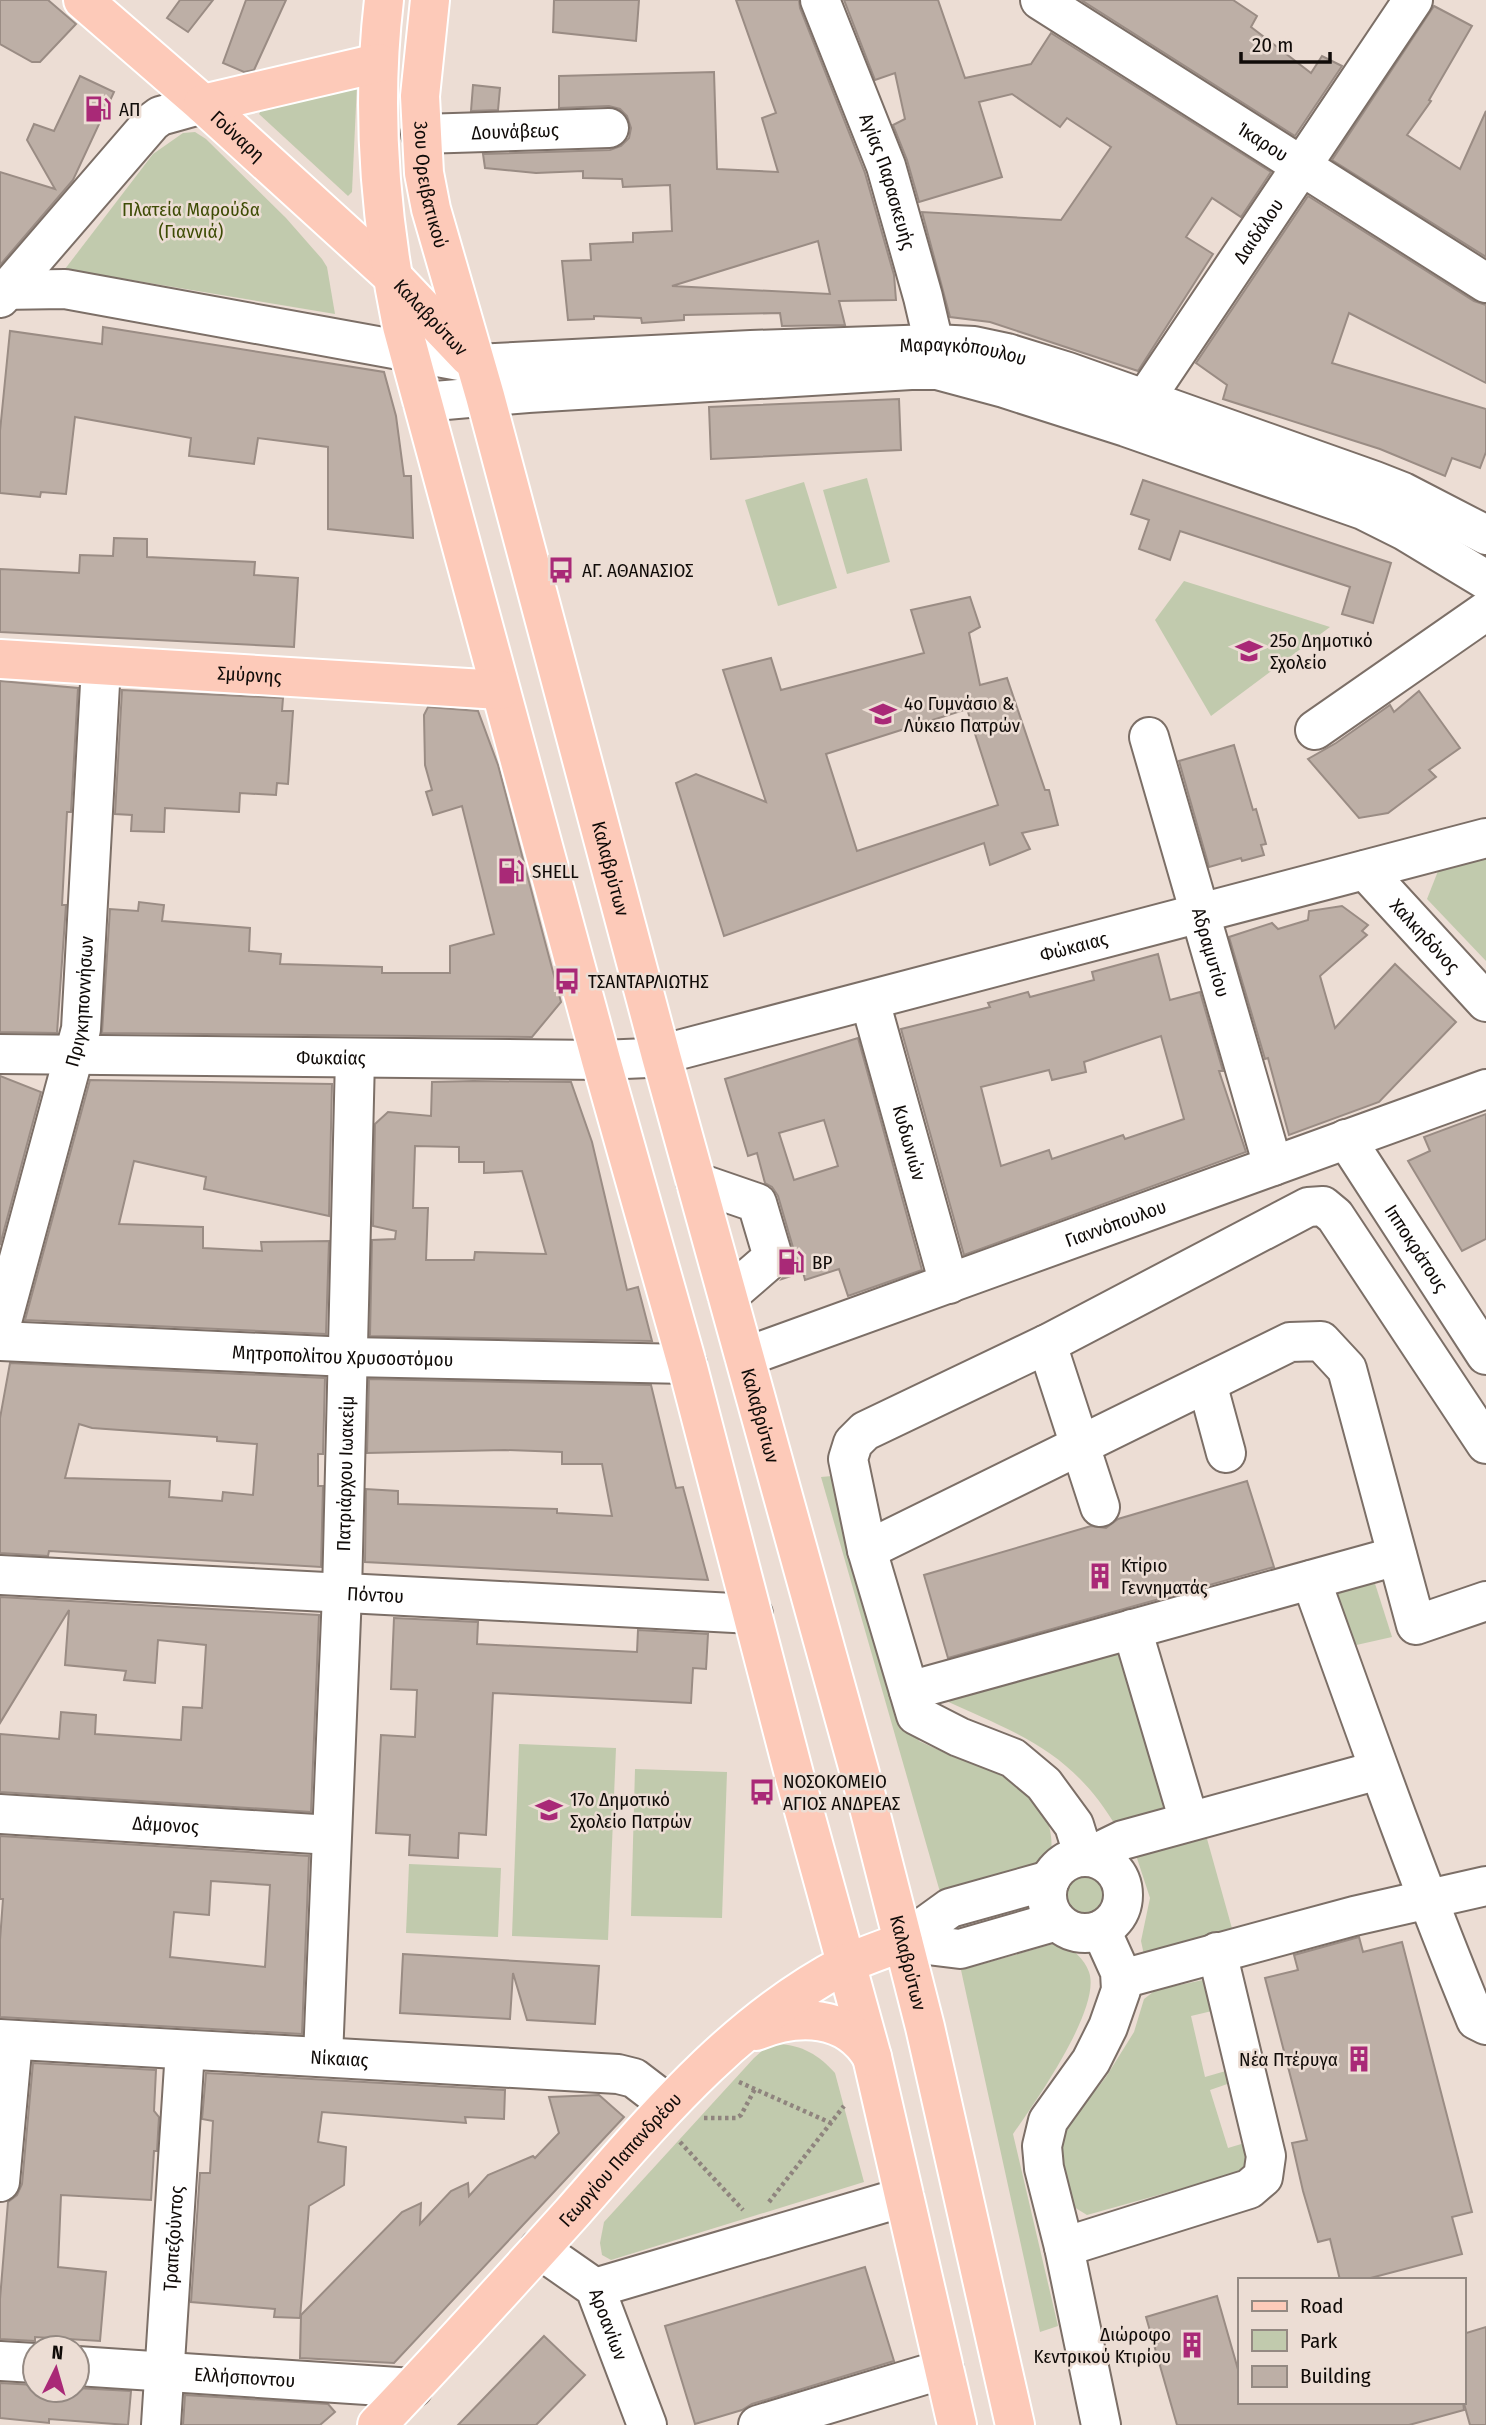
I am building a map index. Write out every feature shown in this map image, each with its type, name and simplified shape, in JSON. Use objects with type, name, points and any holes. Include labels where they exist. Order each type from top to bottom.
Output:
[{"type":"main road","name":"Γούναρη","points":[[83,0],[204,104],[391,275]]},
{"type":"main road","points":[[384,0],[378,63],[380,161],[391,275]]},
{"type":"main road","name":"3ου Ορειβατικού","points":[[430,0],[423,56],[421,134],[424,173],[431,209],[480,380]]},
{"type":"main road","points":[[204,104],[378,63]]},
{"type":"main road","name":"Καλαβρύτων","points":[[391,275],[408,351],[555,895],[687,1364],[872,2057],[957,2425]]},
{"type":"main road","name":"Καλαβρύτων","points":[[391,275],[480,380],[661,1056],[865,1791],[928,2040],[1015,2425]]},
{"type":"main road","name":"Σμύρνης","points":[[0,659],[500,690]]},
{"type":"main road","name":"Γεωργίου Παπανδρέου","points":[[377,2425],[539,2249],[680,2118],[741,2036],[801,1990],[847,1964],[903,1942]]},
{"type":"main road","points":[[741,2036],[789,2021],[828,2022],[850,2032],[872,2057]]},
{"type":"street","name":"Αγίας Παρασκευής","points":[[820,0],[886,166],[923,297],[936,357]]},
{"type":"street","name":"Ίκαρου","points":[[1040,0],[1486,283]]},
{"type":"street","name":"Δαιδάλου","points":[[1135,413],[1413,0]]},
{"type":"street","points":[[2,293],[152,121],[160,116],[204,104]]},
{"type":"street","name":"Δουνάβεως","points":[[421,134],[608,128]]},
{"type":"street","name":"Μαραγκόπουλου","points":[[2,293],[65,289],[408,351],[480,380]]},
{"type":"street","name":"Μαραγκόπουλου","points":[[423,402],[480,380],[936,357],[974,346],[1068,372],[1135,413],[1363,510],[1405,531],[1486,580]]},
{"type":"street","name":"Μαραγκόπουλου","points":[[1135,413],[1385,485],[1486,535]]},
{"type":"street","points":[[1315,730],[1486,611]]},
{"type":"street","name":"Πριγκηποννήσων","points":[[0,1329],[75,1055],[83,1014],[101,666]]},
{"type":"street","name":"Αδραμυτίου","points":[[1149,737],[1273,1166]]},
{"type":"street","name":"Φώκαιας","points":[[661,1056],[1486,838]]},
{"type":"street","name":"Χαλκηδόνος","points":[[1365,870],[1486,1002]]},
{"type":"street","name":"Κυδωνιών","points":[[870,1001],[949,1284]]},
{"type":"street","name":"Φωκαίας","points":[[0,1054],[601,1060],[661,1056]]},
{"type":"street","name":"Πατριάρχου Ιωακείμ","points":[[323,2057],[342,1592],[355,1058]]},
{"type":"street","name":"Γιαννόπουλου","points":[[745,1357],[1486,1089]]},
{"type":"street","name":"Ιπποκράτους","points":[[1346,1139],[1486,1355]]},
{"type":"street","points":[[696,1182],[757,1203],[773,1257],[728,1296]]},
{"type":"street","points":[[1086,1857],[1074,1825],[1044,1784],[1013,1758],[959,1737],[916,1715],[867,1550],[848,1459],[853,1443],[865,1431],[1047,1344],[1308,1208],[1323,1206],[1335,1216],[1486,1444]]},
{"type":"street","name":"Μητροπολίτου Χρυσοστόμου","points":[[0,1341],[349,1357],[687,1364]]},
{"type":"street","points":[[867,1550],[1290,1342],[1321,1341],[1347,1368],[1416,1625],[1486,1601]]},
{"type":"street","points":[[1047,1344],[1100,1507]]},
{"type":"street","points":[[1207,1383],[1226,1453]]},
{"type":"street","points":[[909,1691],[1397,1556]]},
{"type":"street","name":"Πόντου","points":[[0,1575],[753,1614]]},
{"type":"street","points":[[1311,1580],[1379,1770],[1476,2020],[1486,2025]]},
{"type":"street","points":[[1132,1629],[1189,1821]]},
{"type":"street","points":[[1086,1857],[1100,1860],[1110,1867],[1118,1877],[1123,1901],[1111,1923],[1101,1930],[1078,1933],[1058,1922],[1047,1902],[1050,1880],[1056,1870],[1066,1862],[1086,1857],[1123,1840],[1379,1770]]},
{"type":"street","name":"Δάμονος","points":[[0,1814],[331,1835]]},
{"type":"street","points":[[903,1942],[950,1908],[1050,1880]]},
{"type":"street","points":[[1122,1979],[1354,1916],[1486,1886]]},
{"type":"street","points":[[903,1942],[960,1949],[1058,1922]]},
{"type":"street","points":[[1101,1930],[1122,1979],[1119,1999],[1091,2061],[1048,2122],[1044,2133],[1042,2159],[1064,2247],[1101,2425]]},
{"type":"street","points":[[1064,2247],[1249,2189],[1263,2177],[1266,2156],[1217,1952]]},
{"type":"street","points":[[0,2182],[6,2039]]},
{"type":"street","name":"Νίκαιας","points":[[6,2039],[618,2074],[634,2078],[680,2118]]},
{"type":"street","name":"Τραπεζούντος","points":[[161,2425],[185,2050]]},
{"type":"street","points":[[595,2288],[904,2197]]},
{"type":"street","name":"Αροανίων","points":[[539,2249],[595,2288],[647,2425]]},
{"type":"street","points":[[0,2361],[21,2362]]},
{"type":"street","name":"Ελλήσποντου","points":[[91,2367],[413,2388]]},
{"type":"street","points":[[758,2425],[944,2369]]},
{"type":"path","points":[[736,2081],[831,2123]]},
{"type":"path","points":[[680,2118],[736,2118],[755,2089]]},
{"type":"path","points":[[762,2210],[844,2106]]},
{"type":"path","points":[[680,2118],[744,2211]]},
{"type":"green space","points":[[357,84],[352,192],[348,196],[259,114],[262,109]]},
{"type":"green space","name":"Πλατεία Μαρούδα (Γιαννιά)","points":[[195,132],[206,139],[286,218],[322,259],[327,267],[335,314],[65,269],[153,154],[183,133]]},
{"type":"green space","points":[[867,478],[890,562],[847,574],[823,490]]},
{"type":"green space","points":[[804,482],[837,588],[778,606],[745,500]]},
{"type":"green space","points":[[1184,581],[1330,627],[1211,716],[1155,620]]},
{"type":"green space","points":[[1486,858],[1486,961],[1427,899],[1438,871]]},
{"type":"green space","points":[[843,1475],[919,1741],[987,1769],[1027,1792],[1045,1815],[1050,1830],[1052,1846],[1047,1861],[940,1892],[821,1477]]},
{"type":"green space","points":[[1371,1571],[1392,1637],[1343,1648],[1319,1584]]},
{"type":"green space","points":[[1126,1640],[1176,1813],[1117,1828],[1099,1801],[1061,1762],[1018,1734],[940,1698]]},
{"type":"green space","points":[[519,1744],[616,1748],[608,1940],[512,1936]]},
{"type":"green space","points":[[635,1769],[727,1772],[722,1918],[631,1916]]},
{"type":"green space","points":[[1204,1828],[1233,1932],[1144,1955],[1141,1941],[1150,1898],[1133,1846]]},
{"type":"green space","points":[[409,1864],[501,1868],[498,1937],[406,1933]]},
{"type":"green space","points":[[1084,1877],[1097,1883],[1103,1896],[1097,1909],[1084,1915],[1071,1909],[1065,1896],[1071,1883]]},
{"type":"green space","points":[[1060,1942],[1078,1955],[1089,1972],[1090,1988],[1086,2008],[1064,2055],[1013,2134],[1058,2326],[1040,2332],[961,1970]]},
{"type":"green space","points":[[1203,1980],[1212,2011],[1191,2016],[1205,2077],[1236,2068],[1239,2080],[1210,2090],[1228,2148],[1248,2142],[1255,2168],[1087,2215],[1069,2204],[1062,2178],[1062,2133],[1106,2077],[1134,2032],[1144,1999],[1165,1988]]},
{"type":"green space","points":[[778,2044],[795,2046],[810,2052],[835,2073],[864,2182],[611,2260],[602,2255],[600,2243],[604,2222],[754,2058],[765,2048]]},
{"type":"building","points":[[0,0],[48,0],[76,24],[40,62],[32,62],[0,44]]},
{"type":"building","points":[[180,0],[213,0],[188,32],[167,18]]},
{"type":"building","points":[[246,0],[286,0],[254,70],[244,72],[223,63]]},
{"type":"building","points":[[554,0],[639,0],[636,41],[553,32]]},
{"type":"building","points":[[736,0],[799,0],[865,173],[894,275],[896,300],[839,301],[845,325],[782,326],[780,313],[684,315],[684,320],[642,323],[641,318],[594,316],[594,319],[568,320],[562,261],[591,260],[590,244],[633,242],[633,233],[672,231],[670,185],[623,187],[622,179],[583,178],[583,171],[536,173],[485,168],[483,154],[610,150],[621,146],[629,138],[631,128],[627,116],[620,109],[609,106],[559,108],[559,76],[714,72],[717,169],[778,172],[762,118],[776,113]],"holes":[[[818,241],[830,294],[672,286]]]},
{"type":"building","points":[[844,0],[938,0],[965,78],[1031,64],[1051,33],[1271,172],[1241,217],[1212,198],[1186,237],[1213,254],[1138,371],[990,322],[950,317],[922,212],[1061,220],[1111,147],[1067,118],[1060,127],[1012,94],[979,102],[1002,177],[919,202],[893,125],[905,119],[895,73],[875,80]]},
{"type":"building","points":[[1081,0],[1233,0],[1257,16],[1251,27],[1311,73],[1322,56],[1342,66],[1295,136]]},
{"type":"building","points":[[1434,6],[1472,26],[1429,100],[1431,101],[1407,135],[1460,169],[1486,111],[1486,257],[1332,160]]},
{"type":"building","points":[[80,76],[114,92],[73,180],[0,265],[0,172],[55,189],[27,140],[34,124],[54,131]]},
{"type":"building","points":[[473,85],[500,88],[498,110],[471,111]]},
{"type":"building","points":[[1308,196],[1474,301],[1486,305],[1486,383],[1349,313],[1332,363],[1486,409],[1486,452],[1480,468],[1452,458],[1445,476],[1380,449],[1223,399],[1227,385],[1196,363]]},
{"type":"building","points":[[103,327],[384,372],[396,416],[404,476],[411,476],[413,538],[328,529],[328,447],[258,438],[254,464],[189,456],[191,438],[75,417],[66,494],[41,492],[40,497],[0,493],[0,431],[10,331],[102,344]]},
{"type":"building","points":[[899,399],[901,450],[711,459],[709,407]]},
{"type":"building","points":[[1143,480],[1391,563],[1373,623],[1342,614],[1350,587],[1180,531],[1170,560],[1139,549],[1149,520],[1131,514]]},
{"type":"building","points":[[114,538],[147,539],[147,557],[255,562],[254,575],[298,578],[294,647],[0,632],[0,569],[79,573],[80,555],[113,556]]},
{"type":"building","points":[[970,597],[980,627],[969,633],[980,685],[1007,678],[1045,790],[1049,790],[1058,825],[1022,833],[1030,849],[990,865],[984,843],[724,936],[676,783],[696,774],[766,802],[723,670],[771,658],[781,690],[924,653],[911,610]],"holes":[[[967,709],[998,805],[857,851],[826,754]]]},
{"type":"building","points":[[0,681],[78,688],[71,812],[67,812],[62,905],[66,905],[57,1033],[0,1032]]},
{"type":"building","points":[[122,690],[283,698],[282,711],[293,711],[288,784],[277,783],[276,795],[240,793],[239,812],[165,808],[164,832],[131,831],[132,815],[115,814]]},
{"type":"building","points":[[1419,691],[1460,748],[1429,770],[1436,777],[1388,813],[1359,818],[1308,759],[1390,705],[1394,712]]},
{"type":"building","points":[[428,707],[478,711],[498,765],[561,1002],[532,1037],[102,1033],[110,909],[138,911],[139,902],[164,905],[162,921],[250,928],[249,951],[281,954],[280,964],[382,967],[382,973],[450,973],[450,946],[494,934],[462,806],[433,815],[426,792],[432,790],[425,765],[424,715]]},
{"type":"building","points":[[1234,745],[1266,844],[1261,845],[1264,855],[1209,867],[1179,761]]},
{"type":"building","points":[[1342,906],[1368,925],[1362,931],[1367,935],[1320,976],[1335,1028],[1395,964],[1456,1022],[1379,1102],[1289,1135],[1268,1058],[1265,1059],[1229,937],[1272,923],[1278,929],[1308,920],[1309,911]]},
{"type":"building","points":[[1158,954],[1170,1000],[1200,992],[1223,1071],[1219,1071],[1246,1152],[964,1255],[901,1029],[990,1007],[988,1003],[1028,992],[1030,997],[1094,980],[1092,972]],"holes":[[[1161,1036],[1184,1119],[1125,1139],[1123,1135],[1052,1159],[1049,1150],[1001,1166],[981,1087],[1049,1070],[1052,1080],[1086,1072],[1084,1062]]]},
{"type":"building","points":[[858,1038],[922,1270],[848,1296],[839,1269],[805,1280],[803,1272],[782,1279],[794,1264],[794,1251],[778,1196],[772,1187],[765,1183],[757,1153],[748,1156],[725,1079]],"holes":[[[824,1120],[838,1166],[794,1180],[779,1133]]]},
{"type":"building","points":[[0,1076],[41,1092],[0,1245]]},
{"type":"building","points":[[90,1080],[332,1084],[329,1216],[204,1189],[206,1177],[134,1161],[119,1224],[203,1227],[203,1248],[262,1251],[261,1242],[329,1241],[326,1334],[25,1320]]},
{"type":"building","points":[[432,1082],[571,1082],[592,1142],[627,1290],[638,1287],[652,1341],[370,1336],[372,1240],[395,1239],[396,1231],[373,1226],[375,1124],[388,1112],[431,1116]],"holes":[[[415,1146],[459,1147],[459,1162],[484,1162],[484,1173],[522,1171],[546,1254],[475,1252],[474,1260],[426,1260],[428,1208],[413,1208]]]},
{"type":"building","points":[[1486,1114],[1486,1239],[1462,1251],[1408,1161],[1430,1151],[1424,1137]]},
{"type":"building","points":[[10,1363],[325,1378],[323,1454],[318,1454],[318,1486],[323,1486],[321,1567],[49,1551],[48,1556],[0,1553],[0,1418]],"holes":[[[79,1424],[92,1428],[217,1437],[217,1441],[257,1444],[253,1495],[223,1492],[222,1501],[169,1497],[170,1481],[65,1478]]]},
{"type":"building","points":[[369,1379],[651,1385],[676,1488],[683,1487],[708,1580],[365,1562],[366,1489],[398,1491],[398,1504],[557,1509],[557,1513],[612,1516],[602,1464],[562,1464],[562,1452],[505,1450],[367,1453]]},
{"type":"building","name":"Κτίριο Γεννηματάς","points":[[1247,1481],[1274,1567],[948,1658],[924,1575],[1091,1526],[1106,1528],[1118,1519]]},
{"type":"building","points":[[0,1597],[319,1615],[311,1812],[0,1792],[0,1734],[59,1739],[61,1712],[96,1715],[95,1734],[181,1740],[183,1707],[202,1708],[206,1645],[158,1640],[155,1683],[124,1680],[126,1671],[65,1665],[69,1610],[0,1723]]},
{"type":"building","points":[[394,1618],[478,1622],[477,1644],[637,1652],[638,1630],[708,1634],[706,1669],[693,1668],[691,1703],[493,1693],[486,1835],[459,1833],[458,1858],[409,1855],[410,1835],[376,1833],[381,1735],[415,1737],[417,1690],[391,1689]]},
{"type":"building","points":[[0,1836],[309,1856],[302,2034],[0,2017],[3,1899],[0,1899]],"holes":[[[211,1881],[270,1885],[265,1967],[170,1957],[174,1912],[209,1915]]]},
{"type":"building","name":"Νέα Πτέρυγα","points":[[1359,1937],[1363,1952],[1402,1942],[1472,2212],[1452,2217],[1462,2254],[1371,2278],[1340,2278],[1330,2239],[1318,2242],[1292,2143],[1307,2140],[1265,1978],[1298,1970],[1294,1955]]},
{"type":"building","points":[[403,1954],[599,1966],[595,2024],[527,2020],[513,1973],[510,2019],[400,2013]]},
{"type":"building","points":[[33,2063],[156,2070],[154,2111],[159,2117],[151,2200],[61,2195],[58,2267],[106,2272],[100,2341],[91,2340],[91,2334],[21,2334],[21,2340],[0,2339],[0,2299],[8,2202],[17,2195],[22,2184]]},
{"type":"building","points":[[206,2073],[505,2090],[504,2119],[465,2117],[466,2123],[322,2112],[318,2142],[346,2147],[344,2185],[309,2206],[300,2318],[274,2317],[275,2309],[191,2302],[200,2173],[210,2173],[213,2121],[202,2119]]},
{"type":"building","points":[[599,2095],[624,2117],[394,2363],[300,2358],[301,2315],[402,2212],[421,2203],[420,2224],[451,2191],[468,2183],[469,2196],[488,2175],[533,2156],[535,2158],[559,2133],[549,2097]]},
{"type":"building","points":[[865,2267],[894,2361],[695,2424],[665,2326]]},
{"type":"building","name":"Διώροφο Κεντρικού Κτιρίου","points":[[1217,2296],[1238,2370],[1238,2404],[1463,2404],[1464,2410],[1409,2425],[1177,2425],[1146,2317]]},
{"type":"building","points":[[1486,2327],[1486,2425],[1470,2425],[1464,2404],[1465,2333]]},
{"type":"building","points":[[544,2336],[585,2375],[536,2425],[458,2425]]},
{"type":"building","points":[[0,2383],[21,2384],[21,2404],[91,2404],[91,2389],[131,2391],[128,2425],[49,2419],[49,2423],[0,2418]]},
{"type":"building","points":[[185,2395],[328,2404],[335,2412],[320,2425],[183,2425]]},
{"type":"place","name":"ΑΠ","points":[[98,109]]},
{"type":"place","name":"ΑΓ. ΑΘΑΝΑΣΙΟΣ","points":[[561,570]]},
{"type":"place","name":"25ο Δημοτικό Σχολείο","points":[[1249,651]]},
{"type":"place","name":"4ο Γυμνάσιο & Λύκειο Πατρών","points":[[883,714]]},
{"type":"place","name":"SHELL","points":[[511,871]]},
{"type":"place","name":"ΤΣΑΝΤΑΡΛΙΩΤΗΣ","points":[[567,981]]},
{"type":"place","name":"BP","points":[[791,1262]]},
{"type":"place","name":"Κτίριο Γεννηματάς","points":[[1100,1576]]},
{"type":"place","name":"ΝΟΣΟΚΟΜΕΙΟ ΑΓΙΟΣ ΑΝΔΡΕΑΣ","points":[[762,1792]]},
{"type":"place","name":"17ο Δημοτικό Σχολείο Πατρών","points":[[549,1810]]},
{"type":"place","name":"Νέα Πτέρυγα","points":[[1359,2059]]},
{"type":"place","name":"Διώροφο Κεντρικού Κτιρίου","points":[[1192,2345]]}]
